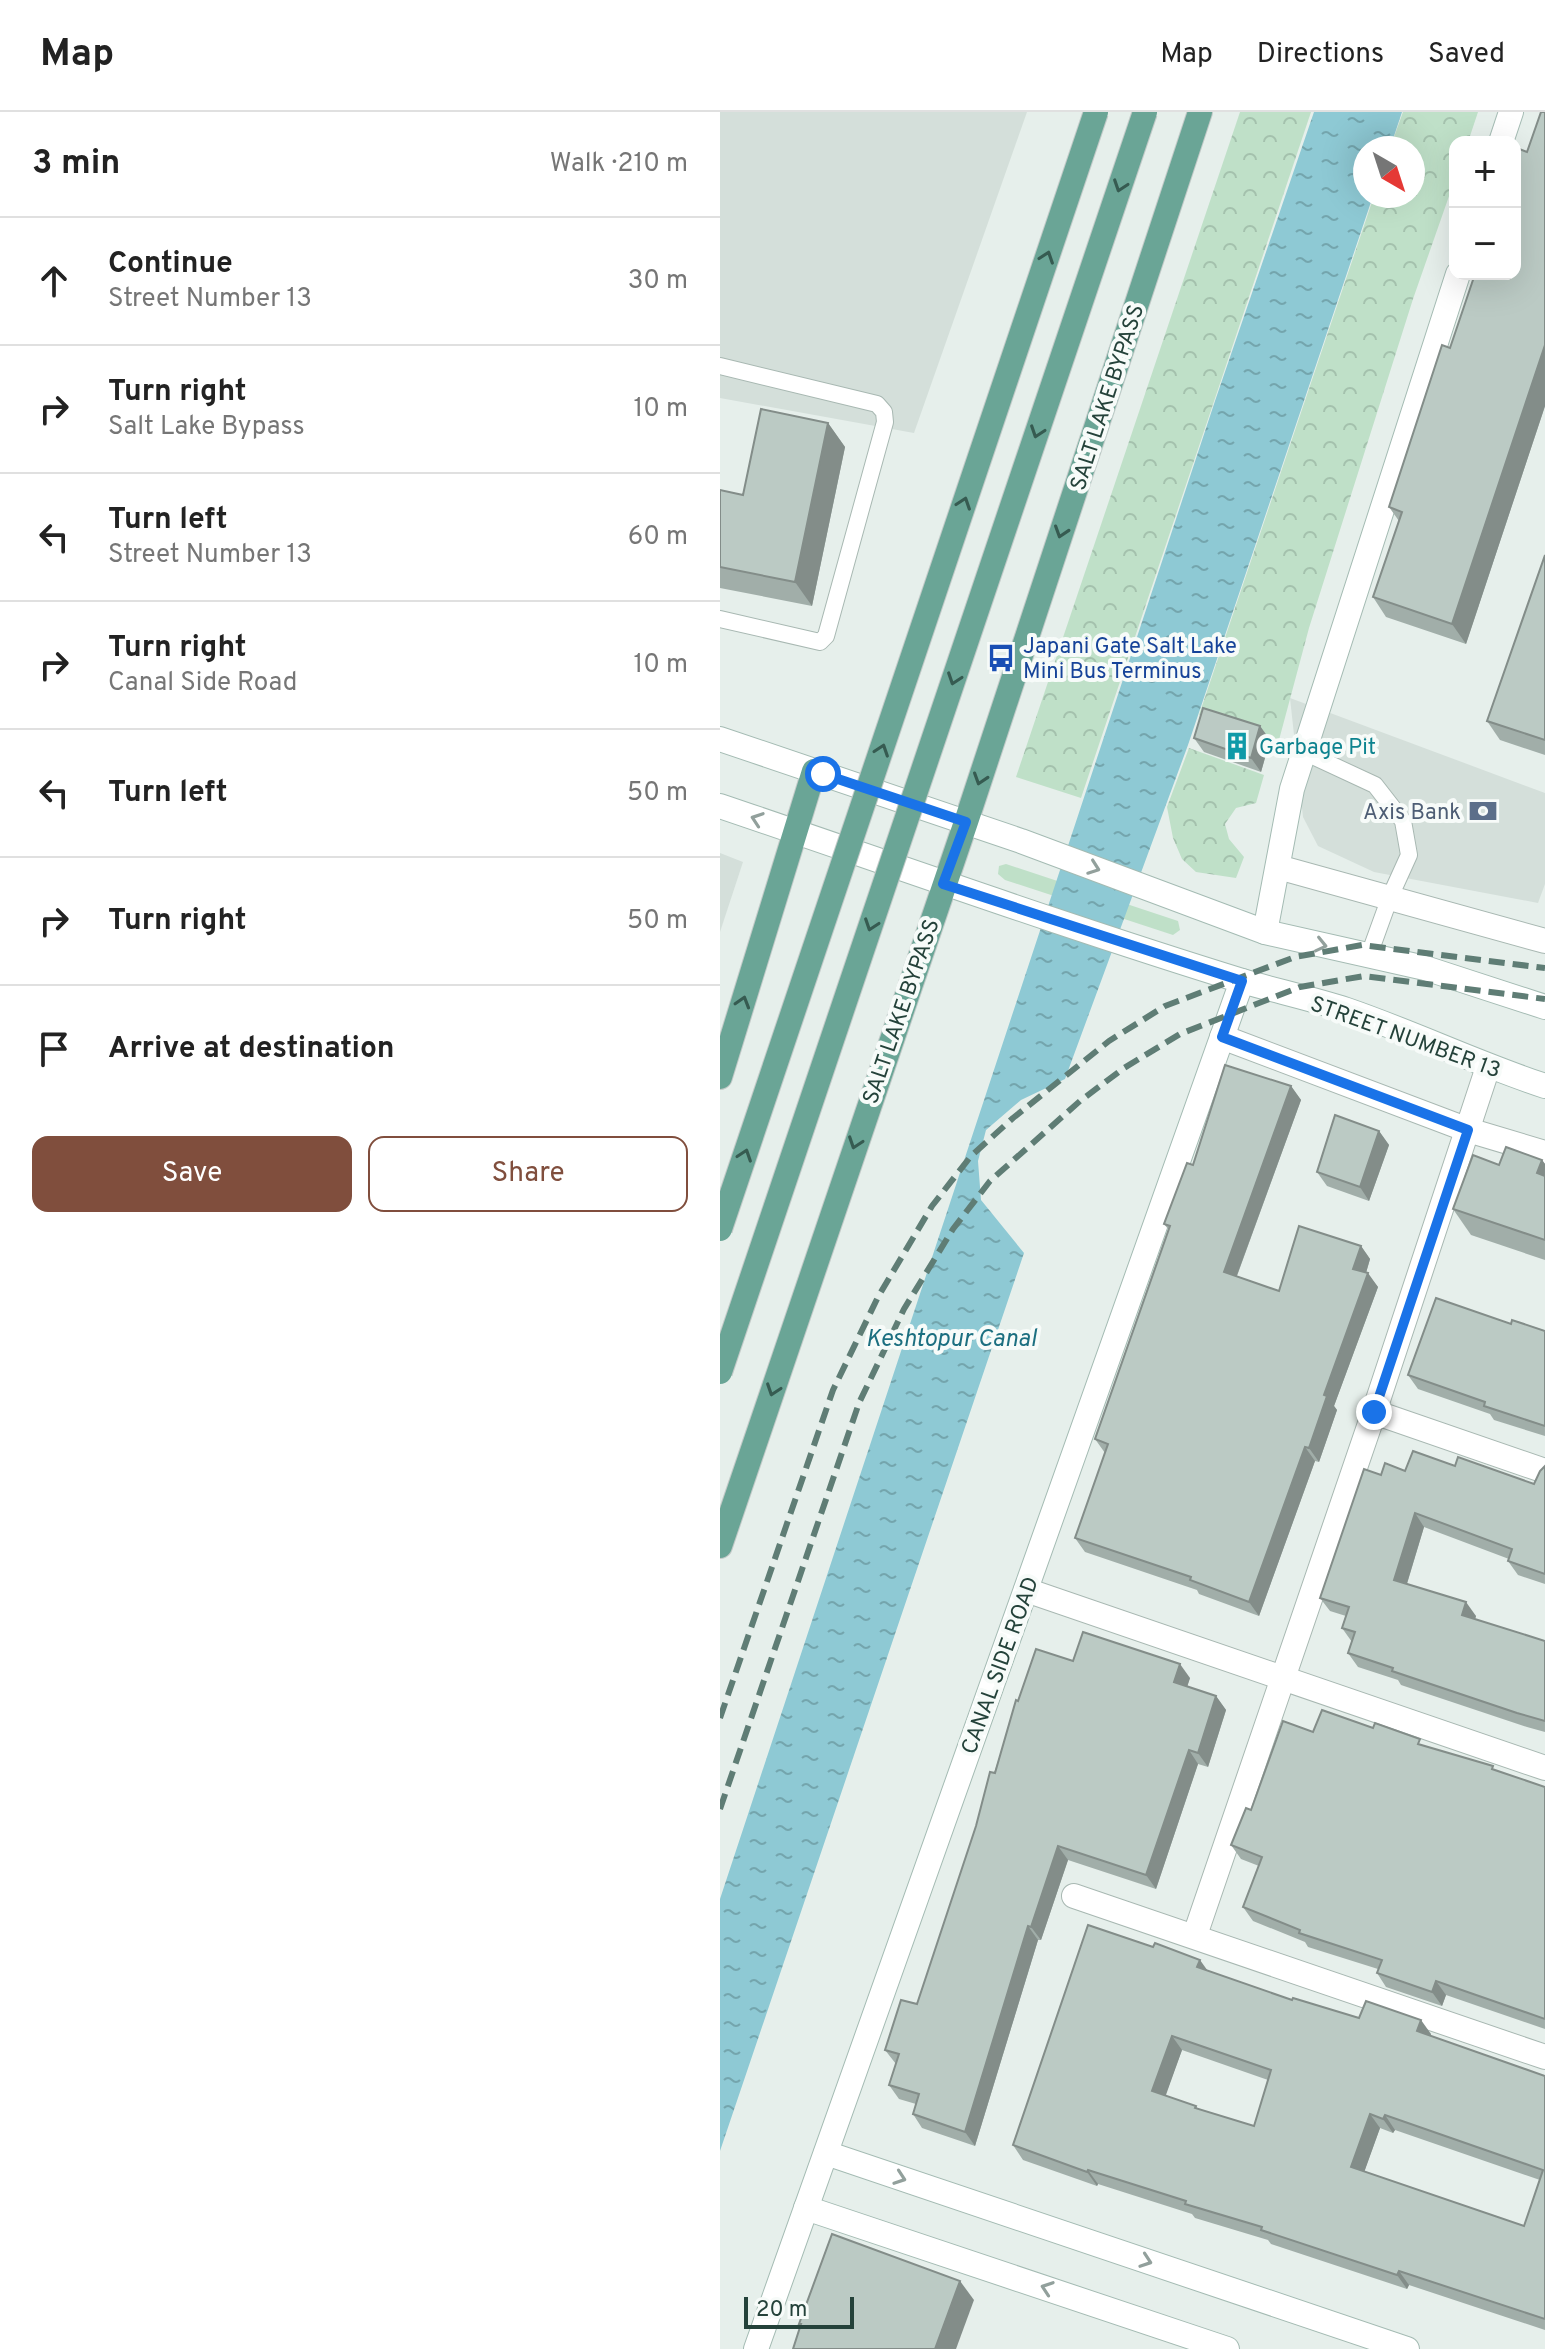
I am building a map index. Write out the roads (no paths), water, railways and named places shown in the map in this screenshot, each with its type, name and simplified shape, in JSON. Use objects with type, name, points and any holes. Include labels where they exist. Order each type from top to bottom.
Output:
[{"type":"main road","points":[[720,1229],[1096,112]]},
{"type":"main road","points":[[720,1372],[1145,112]]},
{"type":"main road","name":"SALT LAKE BYPASS","points":[[721,1541],[966,822],[1200,112]]},
{"type":"main road","points":[[720,1077],[814,771]]},
{"type":"street","points":[[1503,136],[1511,112]]},
{"type":"street","points":[[1256,928],[1278,867],[1292,789],[1456,280]]},
{"type":"street","points":[[720,739],[1021,841],[1256,928],[1425,968],[1545,1007]]},
{"type":"street","name":"STREET NUMBER 13","points":[[720,806],[943,884],[1242,981],[1345,1010],[1488,1067],[1545,1086]]},
{"type":"street","points":[[1278,867],[1543,935]]},
{"type":"street","name":"CANAL SIDE ROAD","points":[[756,2349],[1242,981]]},
{"type":"street","points":[[1222,1037],[1468,1130],[1545,1153]]},
{"type":"street","points":[[1195,1935],[1488,1067]]},
{"type":"street","points":[[1374,1412],[1545,1471]]},
{"type":"street","points":[[1026,1590],[1545,1768]]},
{"type":"street","points":[[1074,1896],[1545,2057]]},
{"type":"street","points":[[826,2153],[1407,2349]]},
{"type":"street","points":[[806,2208],[1227,2349]]},
{"type":"lane","points":[[720,366],[877,404],[884,412],[885,422],[826,636],[820,642],[720,619]]},
{"type":"lane","points":[[1304,752],[1375,785],[1403,821],[1409,855],[1369,955]]},
{"type":"water","name":"Keshtopur Canal","points":[[1314,112],[1402,112],[1394,136],[1353,136],[1353,208],[1369,208],[1188,745],[1065,1079],[1021,1100],[986,1130],[978,1161],[981,1200],[1024,1253],[720,2151],[720,1899],[1215,401]]},
{"type":"railway","points":[[720,1718],[833,1390],[878,1297],[932,1206],[971,1156],[1109,1041],[1165,1006],[1295,957],[1362,945],[1545,968]]},
{"type":"railway","points":[[720,1809],[859,1403],[904,1309],[953,1229],[990,1181],[1080,1101],[1124,1068],[1180,1034],[1300,987],[1364,976],[1545,999]]},
{"type":"place","name":"Japani Gate Salt Lake Mini Bus Terminus","points":[[1001,658]]},
{"type":"place","name":"Garbage Pit","points":[[1237,746]]},
{"type":"place","name":"Axis Bank","points":[[1483,811]]}]
